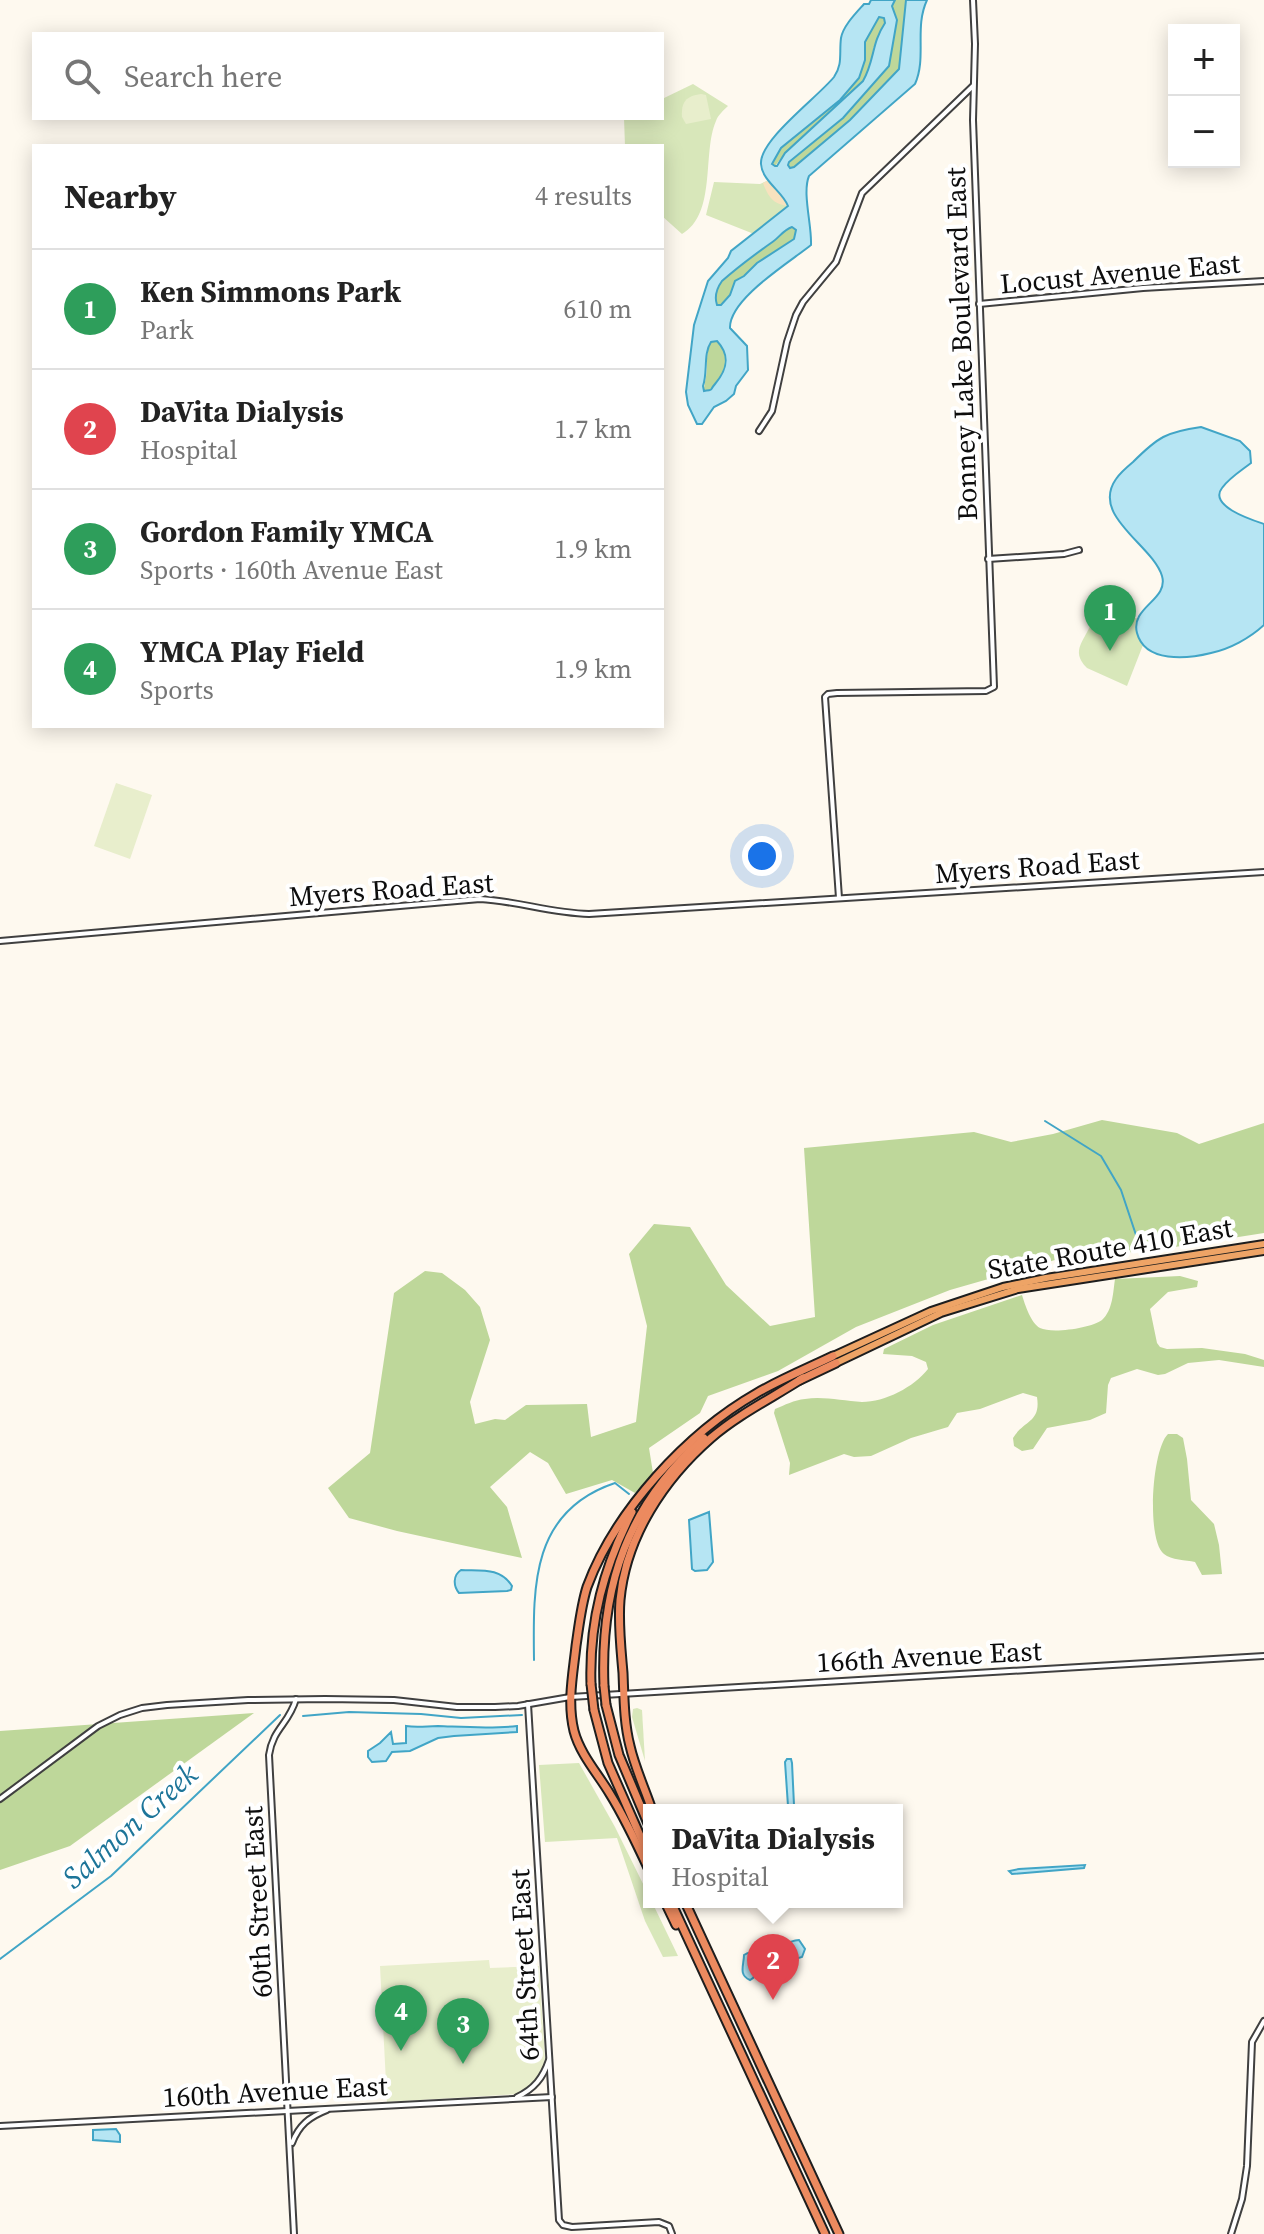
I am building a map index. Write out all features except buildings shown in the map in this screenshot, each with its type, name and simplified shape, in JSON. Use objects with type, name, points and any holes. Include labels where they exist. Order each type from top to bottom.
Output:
[{"type":"highway","name":"State Route 410 East","points":[[835,1359],[931,1311],[1003,1287],[1071,1273],[1264,1244]]},
{"type":"highway","name":"State Route 410 East","points":[[835,1359],[941,1313],[1018,1289],[1264,1251]]},
{"type":"highway","points":[[650,1804],[630,1747],[624,1694],[619,1614],[631,1553],[653,1506],[678,1471],[712,1438],[747,1411],[835,1359]]},
{"type":"highway","points":[[643,1858],[616,1804],[578,1741],[574,1727],[570,1697],[580,1615],[587,1589],[618,1526],[684,1448],[758,1392],[835,1359]]},
{"type":"highway","points":[[643,1812],[619,1755],[604,1686],[604,1649],[612,1590],[621,1555],[641,1512],[673,1469],[704,1438],[750,1405],[803,1378]]},
{"type":"highway","points":[[643,1842],[608,1763],[594,1710],[591,1684],[592,1635],[601,1586],[625,1526],[647,1490]]},
{"type":"highway","points":[[671,1908],[825,2234]]},
{"type":"highway","points":[[688,1908],[839,2234]]},
{"type":"street","name":"Bonney Lake Boulevard East","points":[[839,898],[825,705],[827,696],[837,693],[986,691],[994,687],[979,304],[973,0]]},
{"type":"street","points":[[759,431],[772,411],[796,315],[836,262],[862,193],[973,86]]},
{"type":"street","name":"Locust Avenue East","points":[[979,304],[1143,288],[1264,281]]},
{"type":"street","points":[[988,559],[1064,554],[1079,550]]},
{"type":"street","name":"Myers Road East","points":[[0,941],[480,899],[589,914],[1264,872]]},
{"type":"street","name":"166th Avenue East","points":[[0,1799],[98,1726],[142,1708],[167,1705],[296,1699],[518,1706],[570,1697],[1264,1656]]},
{"type":"street","name":"60th Street East","points":[[294,2234],[269,1755],[275,1734],[290,1716],[296,1699]]},
{"type":"street","name":"64th Street East","points":[[528,1704],[558,2216],[561,2223],[572,2227],[654,2222],[667,2224],[672,2234]]},
{"type":"street","points":[[1231,2234],[1242,2199],[1247,2166],[1252,2042],[1264,2021]]},
{"type":"street","points":[[515,2098],[540,2080],[550,2058]]},
{"type":"street","name":"160th Avenue East","points":[[0,2126],[552,2097]]},
{"type":"street","points":[[290,2149],[304,2123],[334,2108]]},
{"type":"green space","points":[[895,0],[906,0],[899,69],[850,120],[790,168],[789,162],[889,66],[897,20],[892,6]]},
{"type":"green space","points":[[879,16],[884,18],[885,23],[873,49],[872,66],[863,81],[785,153],[775,166],[772,164],[781,148],[840,100],[865,60],[865,42]]},
{"type":"green space","points":[[693,84],[728,106],[718,117],[712,134],[700,212],[693,225],[682,234],[664,218],[664,144],[625,144],[624,120],[664,120],[664,98]]},
{"type":"green space","points":[[706,95],[711,119],[686,124],[682,107],[688,98]]},
{"type":"green space","points":[[769,180],[789,205],[754,234],[706,215],[714,182],[760,184]]},
{"type":"green space","points":[[792,227],[796,229],[794,239],[735,281],[730,295],[721,306],[717,305],[716,293],[722,281]]},
{"type":"green space","points":[[717,341],[726,358],[725,368],[711,390],[704,391],[708,350],[711,342]]},
{"type":"green space","points":[[1138,618],[1138,632],[1143,645],[1127,686],[1087,668],[1079,656],[1079,650],[1092,621]]},
{"type":"green space","points":[[116,783],[152,795],[130,859],[94,846]]},
{"type":"green space","points":[[1102,1120],[1177,1133],[1199,1144],[1264,1123],[1264,1233],[1162,1249],[1055,1260],[950,1290],[856,1327],[778,1371],[708,1396],[700,1413],[649,1448],[653,1473],[635,1493],[612,1480],[566,1494],[548,1463],[530,1452],[490,1487],[507,1507],[522,1558],[349,1518],[328,1488],[370,1453],[394,1293],[425,1271],[442,1273],[465,1290],[480,1307],[490,1340],[470,1402],[475,1424],[505,1420],[526,1405],[587,1404],[591,1437],[636,1422],[647,1326],[629,1254],[654,1224],[690,1227],[726,1285],[770,1326],[815,1317],[804,1148],[974,1132],[1011,1142]]},
{"type":"green space","points":[[1180,1276],[1198,1281],[1197,1287],[1168,1292],[1150,1309],[1160,1347],[1202,1348],[1245,1354],[1264,1360],[1264,1367],[1219,1360],[1188,1363],[1165,1374],[1137,1369],[1111,1378],[1106,1413],[1090,1420],[1047,1428],[1033,1449],[1022,1451],[1014,1446],[1013,1438],[1034,1417],[1038,1405],[1037,1397],[1023,1393],[980,1409],[957,1413],[948,1427],[911,1438],[871,1456],[844,1454],[789,1475],[790,1463],[775,1409],[812,1398],[862,1402],[880,1399],[907,1387],[928,1369],[926,1362],[912,1356],[883,1354],[884,1349],[933,1325],[1022,1295],[1031,1318],[1040,1328],[1081,1328],[1097,1323],[1106,1316],[1115,1279]]},
{"type":"green space","points":[[1168,1434],[1183,1438],[1191,1500],[1214,1524],[1222,1574],[1202,1575],[1195,1562],[1167,1556],[1158,1545],[1153,1494],[1158,1457]]},
{"type":"green space","points":[[633,1709],[642,1710],[645,1761],[632,1717]]},
{"type":"green space","points":[[254,1713],[70,1846],[0,1870],[0,1731]]},
{"type":"green space","points":[[579,1763],[643,1884],[643,1908],[655,1908],[678,1956],[663,1957],[645,1921],[617,1838],[545,1842],[539,1765]]},
{"type":"green space","points":[[489,1960],[490,1968],[539,1966],[545,2058],[537,2080],[518,2094],[387,2102],[380,1966]]},
{"type":"sand","points":[[769,180],[789,206],[775,202],[769,196],[763,183]]},
{"type":"water","points":[[871,0],[895,0],[892,6],[897,20],[889,66],[843,118],[788,165],[794,167],[850,120],[899,69],[906,0],[927,0],[921,21],[920,63],[915,84],[809,176],[806,191],[811,245],[762,282],[739,305],[730,328],[747,346],[748,370],[734,394],[714,407],[702,424],[697,424],[686,392],[694,325],[708,281],[731,251],[788,206],[762,170],[763,154],[779,131],[834,77],[840,63],[844,29],[864,4],[869,4]],"holes":[[[879,17],[884,18],[885,23],[863,81],[785,153],[777,166],[772,164],[781,148],[840,100],[859,78],[865,60],[865,42]],[[789,228],[796,230],[794,239],[735,281],[730,295],[721,305],[717,305],[716,292],[722,281]],[[717,341],[726,363],[711,390],[704,391],[706,358],[711,342]]]},
{"type":"water","points":[[1201,427],[1240,441],[1250,451],[1251,463],[1228,481],[1219,495],[1221,501],[1233,511],[1264,524],[1264,625],[1239,642],[1218,651],[1190,657],[1168,656],[1149,650],[1141,643],[1137,633],[1139,616],[1160,591],[1162,576],[1156,564],[1117,518],[1110,493],[1116,479],[1156,441],[1179,431]]},
{"type":"water","points":[[709,1512],[713,1562],[707,1570],[695,1571],[692,1569],[689,1520]]},
{"type":"water","points":[[461,1570],[496,1573],[507,1580],[512,1586],[511,1590],[459,1593],[455,1581]]},
{"type":"water","points":[[406,1726],[517,1726],[517,1732],[438,1738],[410,1751],[392,1752],[386,1761],[372,1762],[368,1751],[391,1732],[393,1744],[406,1743]]},
{"type":"water","points":[[791,1759],[794,1804],[788,1804],[785,1762]]},
{"type":"water","points":[[1085,1865],[1084,1868],[1012,1874],[1009,1871],[1019,1869]]},
{"type":"water","points":[[799,1940],[805,1949],[802,1957],[758,1970],[750,1980],[744,1975],[744,1955]]},
{"type":"water","points":[[116,2129],[120,2142],[93,2140],[93,2130]]},
{"type":"waterway","name":"Salmon Creek","points":[[1045,1121],[1101,1156],[1121,1190],[1141,1250]]},
{"type":"waterway","name":"Salmon Creek","points":[[534,1660],[537,1579],[552,1532],[567,1512],[587,1496],[615,1483],[629,1494]]},
{"type":"waterway","name":"Salmon Creek","points":[[303,1716],[349,1712],[461,1718],[522,1715]]},
{"type":"waterway","name":"Salmon Creek","points":[[0,1959],[111,1876],[280,1715]]},
{"type":"place","name":"Ken Simmons Park","points":[[1110,651]]},
{"type":"place","name":"DaVita Dialysis","points":[[773,2000]]},
{"type":"place","name":"YMCA Play Field","points":[[401,2051]]},
{"type":"place","name":"Gordon Family YMCA","points":[[463,2064]]}]
